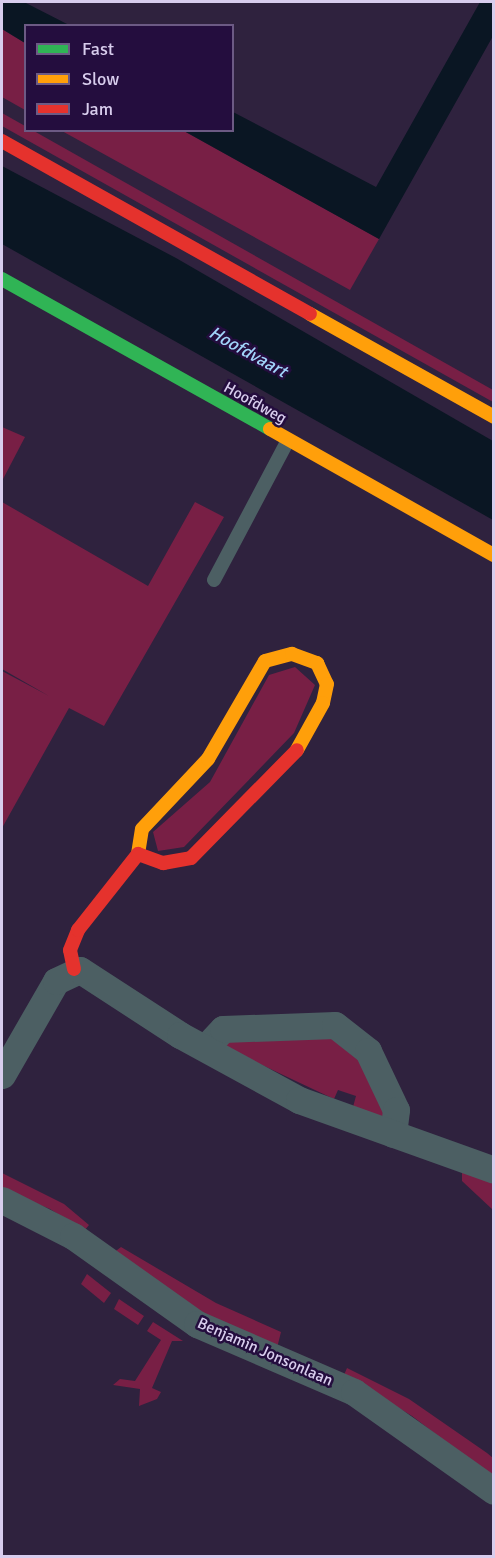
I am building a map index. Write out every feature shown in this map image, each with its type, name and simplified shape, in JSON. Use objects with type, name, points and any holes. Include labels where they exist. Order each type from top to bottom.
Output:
[{"type":"street","points":[[2,141],[494,417]]},
{"type":"street","name":"Hoofdweg","points":[[2,279],[494,555]]},
{"type":"street","points":[[138,854],[163,863],[191,858],[279,774],[323,703],[327,684],[317,663],[292,654],[265,661],[208,759],[142,829],[138,854],[78,930],[70,950],[74,969],[205,1048],[298,1100],[494,1170]]},
{"type":"street","points":[[2,1075],[56,981],[74,969]]},
{"type":"street","points":[[205,1048],[223,1029],[335,1025],[368,1051],[396,1110],[393,1134]]},
{"type":"street","name":"Benjamin Jonsonlaan","points":[[2,1200],[73,1236],[197,1324],[354,1392],[494,1491]]},
{"type":"lane","points":[[214,580],[288,440]]},
{"type":"shaded area","points":[[2,29],[24,42],[24,109],[2,97]]},
{"type":"shaded area","points":[[2,113],[24,125],[24,132],[36,132],[493,390],[493,402],[2,126]]},
{"type":"shaded area","points":[[64,132],[186,132],[379,239],[350,290]]},
{"type":"shaded area","points":[[2,427],[25,437],[2,481]]},
{"type":"shaded area","points":[[2,502],[148,586],[195,502],[224,517],[104,726],[69,708],[2,828],[2,671],[49,696],[2,669]]},
{"type":"shaded area","points":[[295,667],[315,685],[294,733],[184,847],[158,851],[153,832],[210,782],[269,675]]},
{"type":"shaded area","points":[[312,1030],[353,1044],[384,1105],[383,1118],[353,1107],[356,1096],[338,1090],[334,1099],[224,1047],[225,1040]]},
{"type":"shaded area","points":[[462,1169],[493,1181],[493,1210],[462,1181]]},
{"type":"shaded area","points":[[2,1173],[64,1204],[89,1225],[84,1231],[50,1209],[2,1190]]},
{"type":"shaded area","points":[[121,1247],[216,1303],[281,1332],[277,1348],[198,1312],[112,1254]]},
{"type":"shaded area","points":[[87,1274],[111,1293],[104,1303],[81,1284]]},
{"type":"shaded area","points":[[119,1299],[144,1316],[138,1325],[114,1309]]},
{"type":"shaded area","points":[[153,1322],[183,1341],[172,1341],[152,1388],[161,1392],[157,1399],[139,1406],[140,1389],[113,1385],[120,1379],[135,1381],[161,1340],[147,1331]]},
{"type":"shaded area","points":[[347,1368],[409,1399],[487,1453],[493,1458],[493,1478],[412,1416],[344,1375]]},
{"type":"water","points":[[2,2],[24,2],[67,24],[24,24],[24,42],[2,29]]},
{"type":"water","points":[[480,2],[493,2],[493,36],[379,239],[186,132],[234,132],[234,113],[376,187]]},
{"type":"water","name":"Hoofdvaart","points":[[2,166],[176,258],[493,441],[493,520],[2,244]]},
{"type":"traffic: fast","points":[[2,279],[270,429]]},
{"type":"traffic: slow","points":[[310,314],[494,417]]},
{"type":"traffic: slow","points":[[270,429],[494,555]]},
{"type":"traffic: slow","points":[[138,854],[142,829],[208,759],[265,661],[292,654],[317,663],[327,684],[323,703],[297,750]]},
{"type":"traffic: jam","points":[[2,141],[310,314]]},
{"type":"traffic: jam","points":[[74,969],[70,950],[78,930],[138,854],[163,863],[191,858],[297,750]]}]
